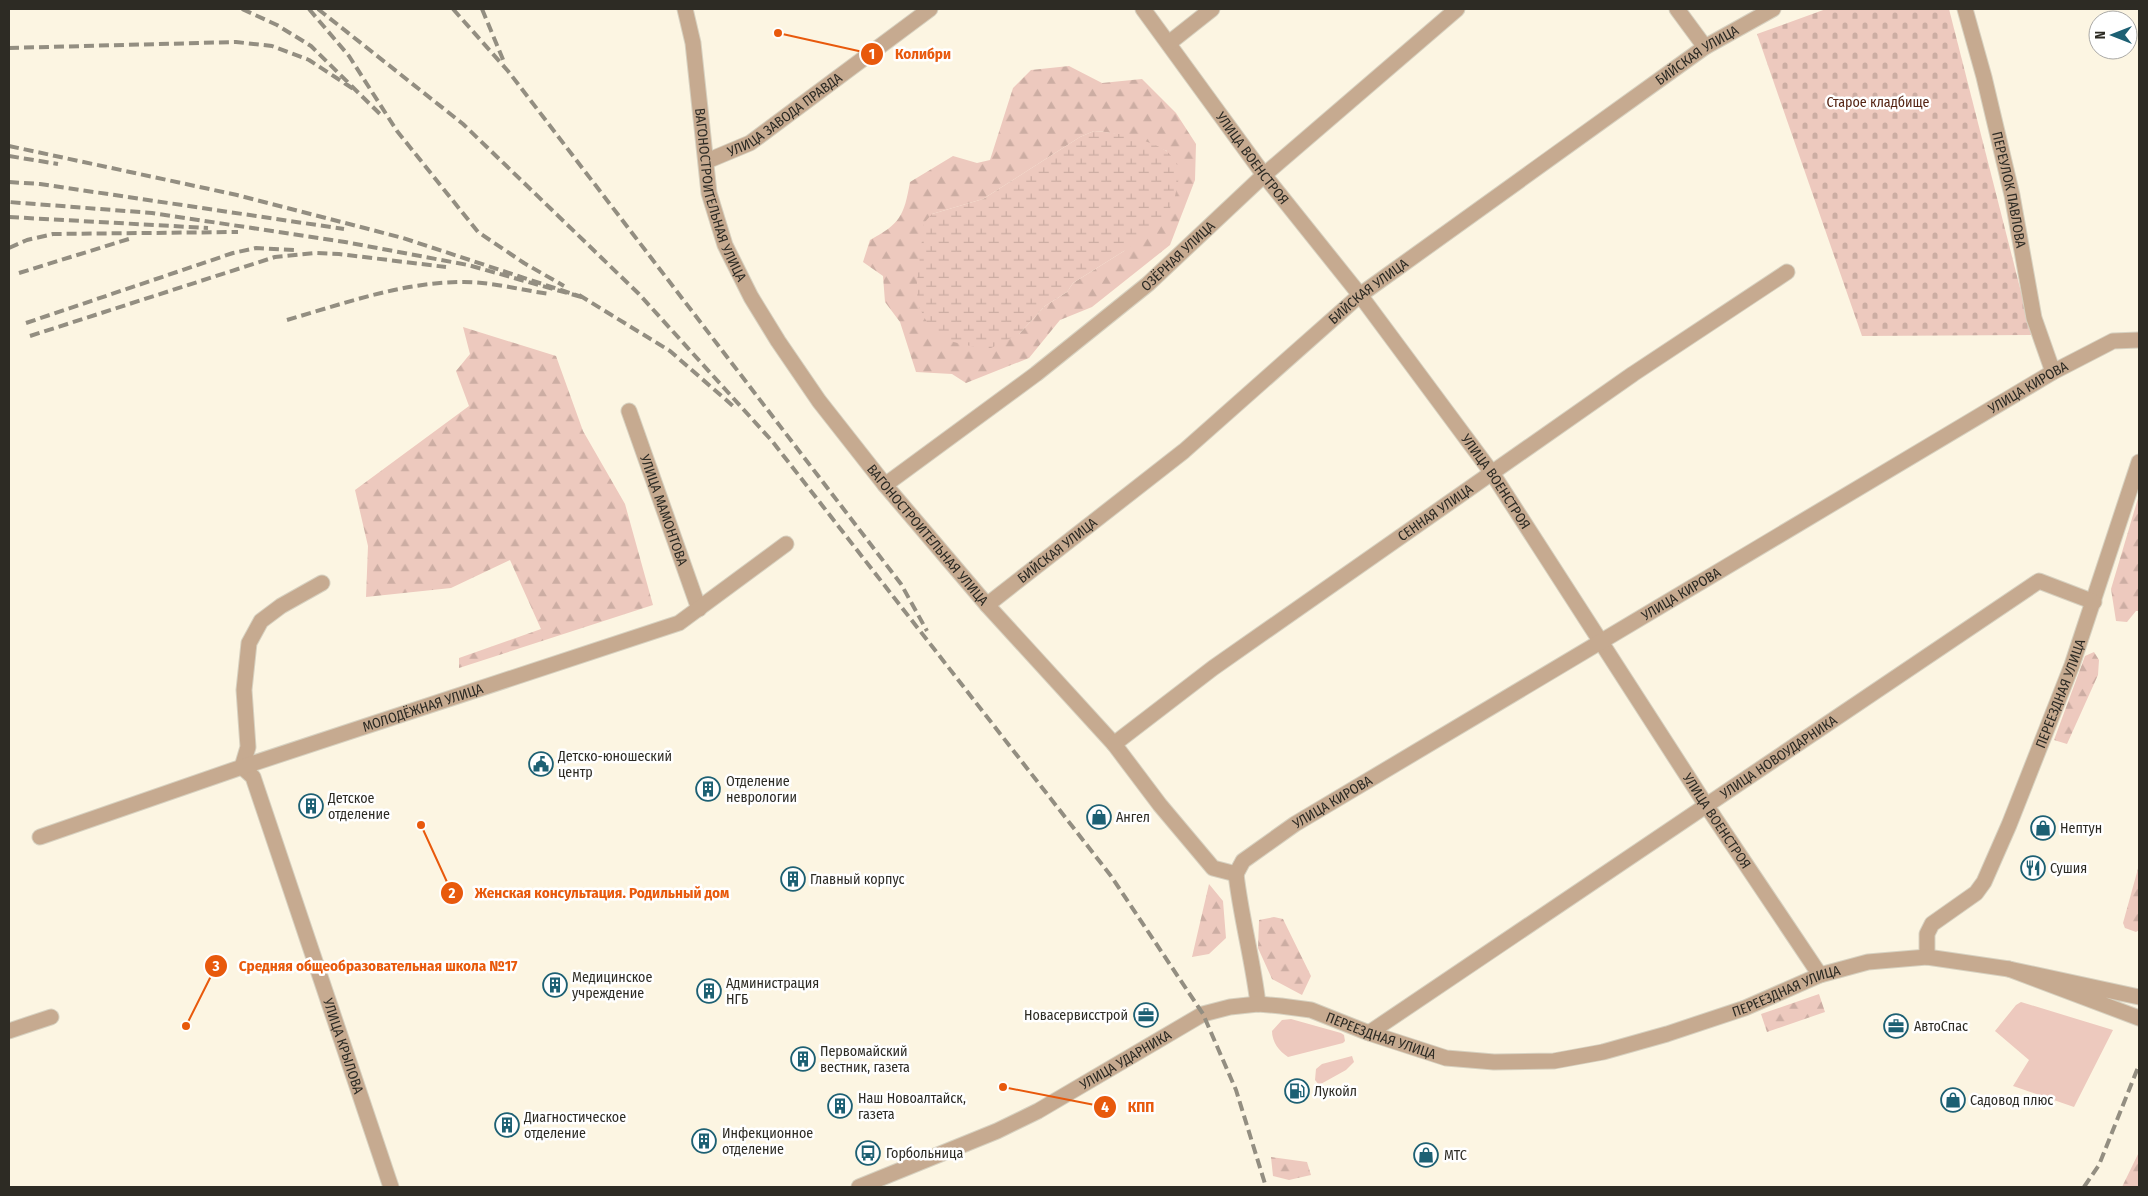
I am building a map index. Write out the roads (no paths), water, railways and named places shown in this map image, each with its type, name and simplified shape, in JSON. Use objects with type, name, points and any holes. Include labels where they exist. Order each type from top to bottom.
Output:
[{"type":"street","name":"ВАГОНОСТРОИТЕЛЬНАЯ УЛИЦА","points":[[685,9],[692,43],[707,161],[709,194],[725,245],[751,297],[819,401],[885,484],[986,605],[1114,744],[1160,805],[1213,868],[1236,874]]},
{"type":"street","name":"УЛИЦА ЗАВОДА ПРАВДА","points":[[707,161],[750,144],[930,9]]},
{"type":"street","name":"УЛИЦА ВОЕНСТРОЯ","points":[[1143,9],[1264,175],[1360,295],[1492,473],[1706,805],[1820,975]]},
{"type":"street","points":[[1169,43],[1212,9]]},
{"type":"street","name":"ОЗЁРНАЯ УЛИЦА","points":[[885,484],[1036,374],[1148,284],[1264,175],[1457,9]]},
{"type":"street","points":[[1677,9],[1705,47]]},
{"type":"street","name":"БИЙСКАЯ УЛИЦА","points":[[986,605],[1184,451],[1360,295],[1705,47],[1774,9]]},
{"type":"street","name":"ПЕРЕУЛОК ПАВЛОВА","points":[[1965,9],[1984,77],[2012,195],[2034,318],[2053,372]]},
{"type":"street","name":"СЕННАЯ УЛИЦА","points":[[1114,744],[1213,668],[1634,374],[1787,272]]},
{"type":"street","name":"УЛИЦА КИРОВА","points":[[1236,874],[1243,860],[1295,824],[1600,640],[2053,372],[2113,341],[2139,340]]},
{"type":"street","name":"УЛИЦА МАМОНТОВА","points":[[629,411],[699,608]]},
{"type":"street","name":"ПЕРЕЕЗДНАЯ УЛИЦА","points":[[1258,1004],[1311,1010],[1369,1033],[1446,1058],[1494,1062],[1554,1061],[1603,1052],[1667,1034],[1745,1008],[1820,975],[1868,962],[1927,957],[1928,934],[1932,924],[1970,898],[1984,882],[2010,825],[2069,673],[2139,462]]},
{"type":"street","name":"МОЛОДЁЖНАЯ УЛИЦА","points":[[40,837],[242,767],[679,623],[786,544]]},
{"type":"street","name":"УЛИЦА НОВОУДАРНИКА","points":[[1369,1033],[2040,581],[2094,602]]},
{"type":"street","points":[[242,767],[248,747],[244,690],[249,643],[261,621],[281,606],[322,583]]},
{"type":"street","name":"УЛИЦА КРЫЛОВА","points":[[242,767],[253,777],[391,1187]]},
{"type":"street","points":[[1236,874],[1240,906],[1254,966],[1258,1004]]},
{"type":"street","points":[[1927,957],[2009,969],[2139,996]]},
{"type":"street","points":[[2009,969],[2139,1018]]},
{"type":"street","name":"УЛИЦА УДАРНИКА","points":[[859,1187],[980,1138],[1038,1111],[1203,1014],[1230,1007],[1258,1004]]},
{"type":"street","points":[[9,1031],[51,1017]]},
{"type":"railway","points":[[242,9],[277,25],[311,46],[383,117]]},
{"type":"railway","points":[[309,9],[349,56],[397,131],[478,232],[524,263],[564,286]]},
{"type":"railway","points":[[318,9],[463,124],[639,294],[772,441],[1111,876],[1203,1014],[1236,1090],[1266,1187]]},
{"type":"railway","points":[[453,9],[508,71],[901,584],[927,631]]},
{"type":"railway","points":[[482,9],[504,62]]},
{"type":"railway","points":[[9,48],[236,42],[272,46],[309,60],[355,90]]},
{"type":"railway","points":[[9,146],[237,195],[403,238],[585,298],[468,265],[345,242],[152,213],[9,202]]},
{"type":"railway","points":[[9,156],[58,164]]},
{"type":"railway","points":[[9,182],[40,184],[344,229]]},
{"type":"railway","points":[[9,217],[208,228]]},
{"type":"railway","points":[[9,248],[27,240],[53,234],[238,232]]},
{"type":"railway","points":[[19,273],[132,238]]},
{"type":"railway","points":[[26,323],[233,253],[256,248],[294,250]]},
{"type":"railway","points":[[30,336],[275,257],[315,253],[339,254],[446,267]]},
{"type":"railway","points":[[287,320],[372,295],[437,283],[482,283],[550,294]]},
{"type":"railway","points":[[579,295],[670,351],[733,406]]},
{"type":"railway","points":[[2084,1187],[2099,1165],[2139,1065]]},
{"type":"place","name":"Колибри","points":[[778,33]]},
{"type":"place","name":"Детско-юношеский центр","points":[[541,764]]},
{"type":"place","name":"Отделение неврологии","points":[[708,789]]},
{"type":"place","name":"Детское отделение","points":[[311,806]]},
{"type":"place","name":"Ангел","points":[[1099,817]]},
{"type":"place","name":"Женская консультация. Родильный дом","points":[[421,825]]},
{"type":"place","name":"Нептун","points":[[2043,828]]},
{"type":"place","name":"Сушия","points":[[2033,868]]},
{"type":"place","name":"Главный корпус","points":[[793,879]]},
{"type":"place","name":"Медицинское учреждение","points":[[555,985]]},
{"type":"place","name":"Администрация НГБ","points":[[709,991]]},
{"type":"place","name":"Новасервисстрой","points":[[1146,1015]]},
{"type":"place","name":"Средняя общеобразовательная школа №17","points":[[186,1026]]},
{"type":"place","name":"АвтоСпас","points":[[1896,1026]]},
{"type":"place","name":"Первомайский вестник, газета","points":[[803,1059]]},
{"type":"place","name":"КПП","points":[[1003,1087]]},
{"type":"place","name":"Лукойл","points":[[1297,1091]]},
{"type":"place","name":"Садовод плюс","points":[[1953,1100]]},
{"type":"place","name":"Наш Новоалтайск, газета","points":[[840,1106]]},
{"type":"place","name":"Диагностическое отделение","points":[[507,1125]]},
{"type":"place","name":"Инфекционное отделение","points":[[704,1141]]},
{"type":"place","name":"Горбольница","points":[[868,1153]]},
{"type":"place","name":"МТС","points":[[1426,1155]]},
{"type":"park label","name":"Старое кладбище","points":[[1878,102]]}]
